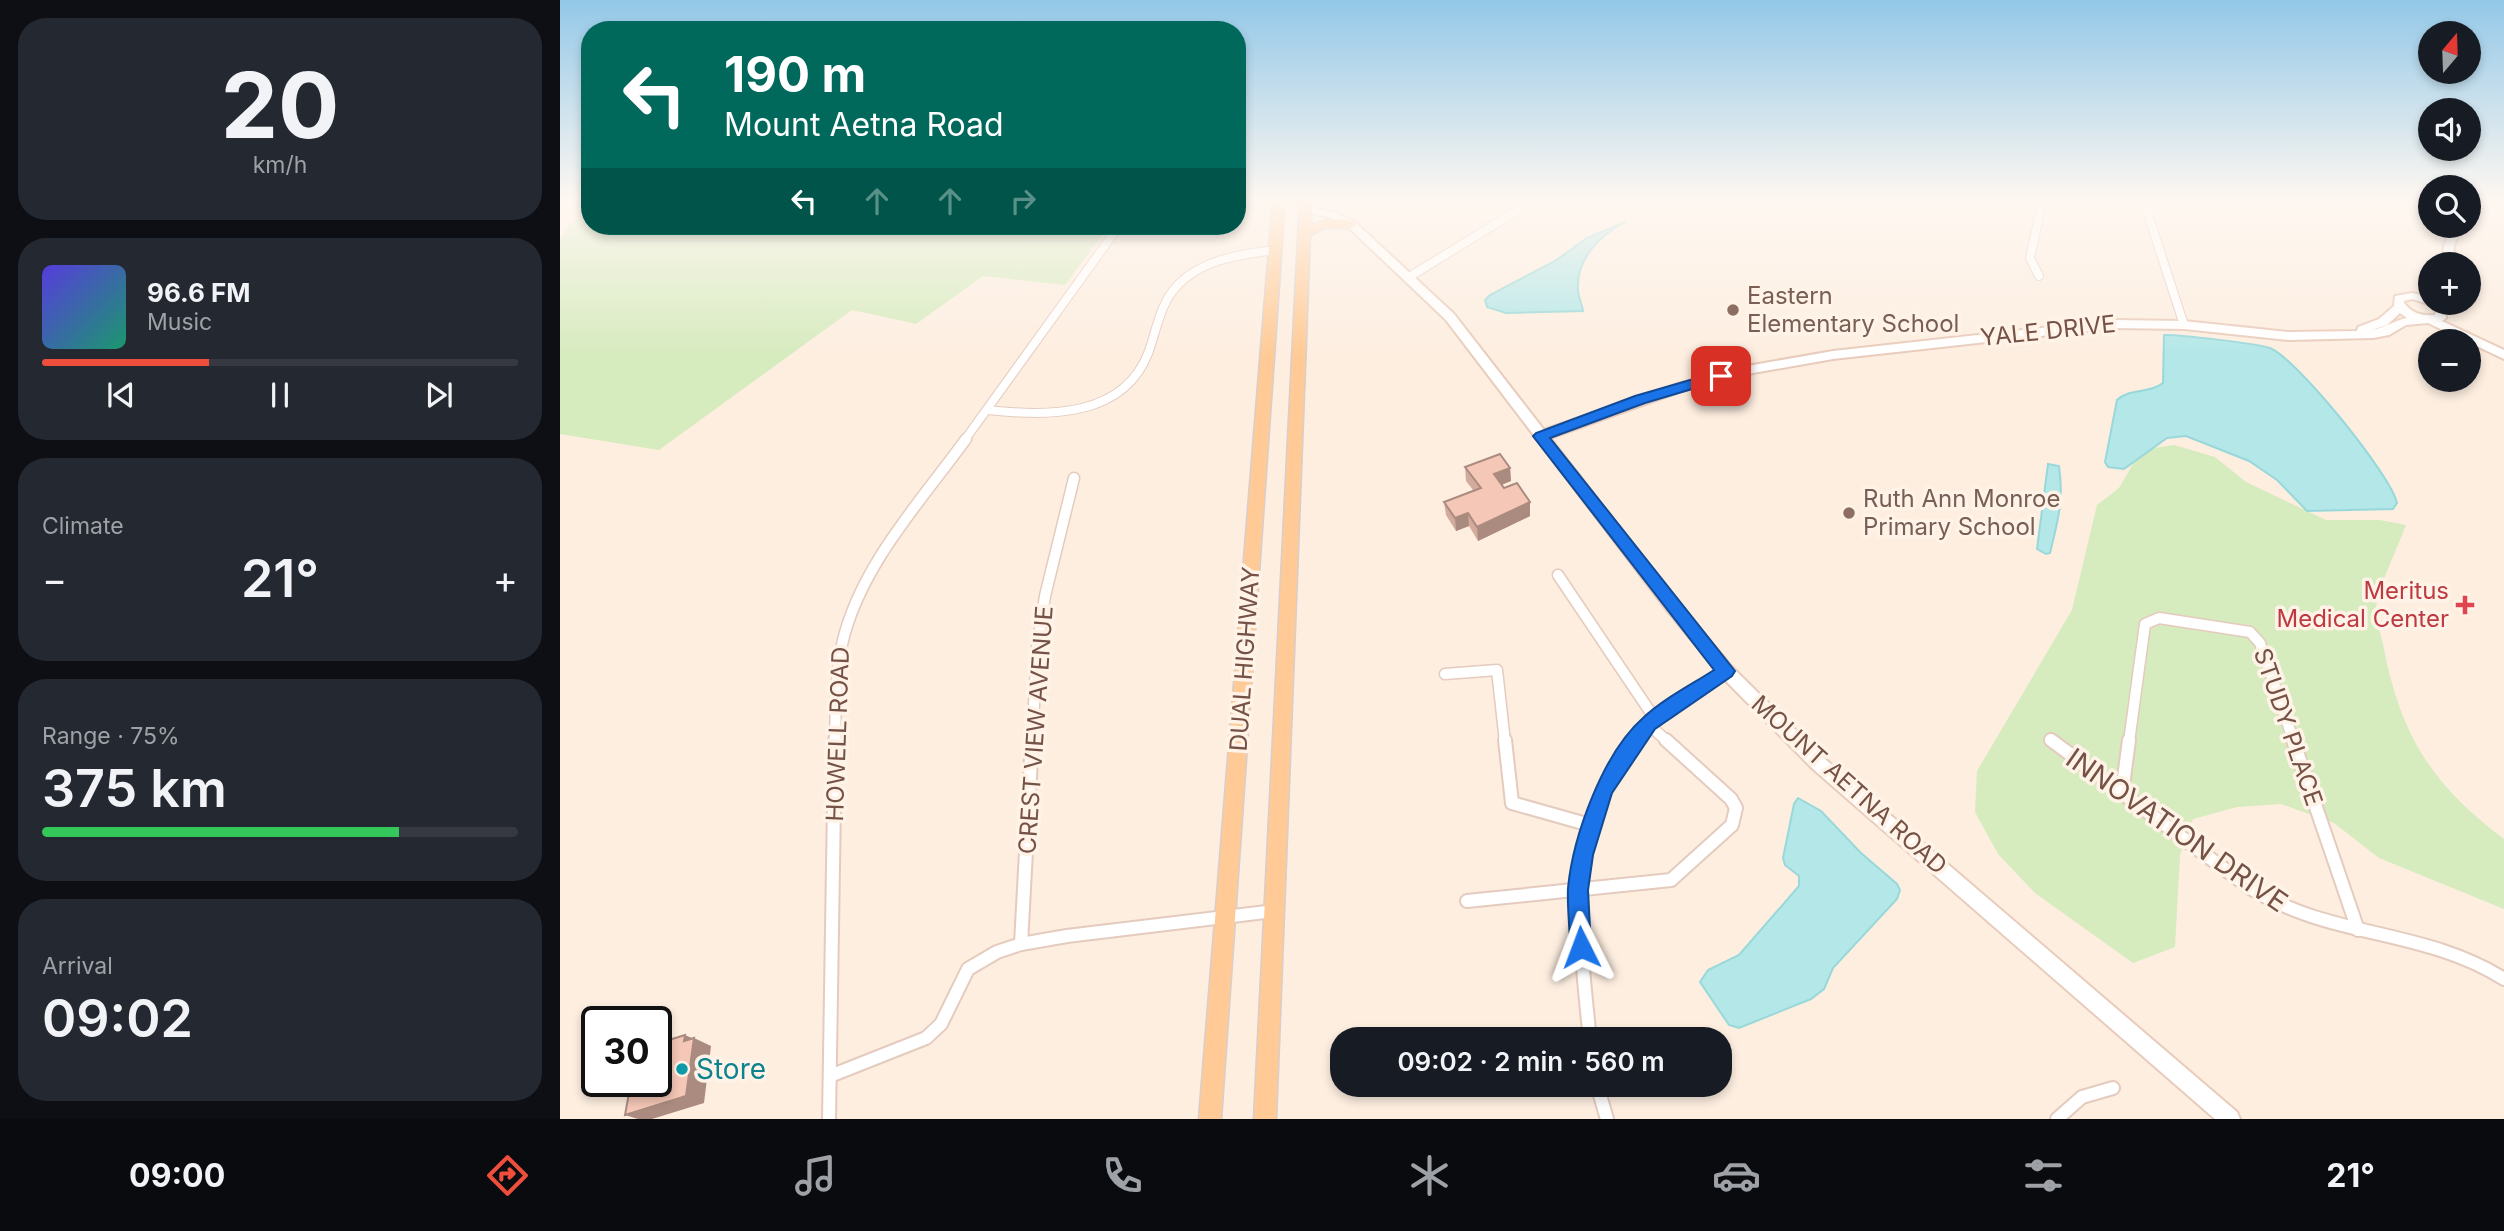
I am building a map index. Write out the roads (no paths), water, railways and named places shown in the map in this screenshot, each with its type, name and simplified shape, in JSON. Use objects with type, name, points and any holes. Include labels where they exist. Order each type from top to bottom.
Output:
[{"type":"main road","name":"DUAL HIGHWAY","points":[[1210,1119],[1275,251]]},
{"type":"main road","points":[[1288,251],[1293,256],[1289,342],[1298,356]]},
{"type":"main road","name":"DUAL HIGHWAY","points":[[1265,1119],[1303,251]]},
{"type":"street","name":"HOWELL ROAD","points":[[829,1119],[836,690],[838,653],[844,629],[877,562],[1101,251]]},
{"type":"street","points":[[987,410],[1052,416],[1074,412],[1107,399],[1119,392],[1140,370],[1163,309],[1178,284],[1212,264],[1270,251]]},
{"type":"street","name":"MOUNT AETNA ROAD","points":[[1381,251],[1470,341],[1672,606],[1726,671],[1819,764],[2230,1119]]},
{"type":"street","points":[[1409,277],[1452,251]]},
{"type":"street","points":[[2031,251],[2030,258],[2039,276]]},
{"type":"street","points":[[2160,251],[2183,325]]},
{"type":"street","name":"YALE DRIVE","points":[[2358,333],[2366,327],[2383,322],[2399,307],[2397,301],[2402,296],[2418,296]]},
{"type":"street","points":[[2399,307],[2412,316],[2418,314]]},
{"type":"street","name":"YALE DRIVE","points":[[1541,436],[1681,387],[1789,362],[2084,326],[2183,325],[2289,336],[2373,334],[2422,315]]},
{"type":"street","points":[[2441,315],[2457,329]]},
{"type":"street","points":[[2442,315],[2504,349]]},
{"type":"street","points":[[2396,327],[2428,326],[2438,329]]},
{"type":"street","points":[[2481,344],[2504,355]]},
{"type":"street","name":"CREST VIEW AVENUE","points":[[1021,944],[1037,648],[1045,596],[1074,478]]},
{"type":"street","points":[[1467,901],[1671,880],[1732,825],[1736,817],[1731,799],[1652,721],[1558,575]]},
{"type":"street","name":"STUDY PLACE","points":[[2122,793],[2145,624],[2159,618],[2251,633],[2260,643],[2358,930]]},
{"type":"street","points":[[1446,674],[1497,670],[1512,803],[1590,825]]},
{"type":"street","points":[[1589,1027],[1578,890],[1590,825],[1617,766],[1652,721],[1726,671]]},
{"type":"street","name":"INNOVATION DRIVE","points":[[2050,740],[2272,901],[2306,918],[2441,947],[2471,959],[2504,979]]},
{"type":"street","points":[[830,1076],[926,1038],[941,1024],[968,969],[997,952],[1021,944],[1273,911]]},
{"type":"street","points":[[2057,1119],[2080,1096],[2096,1089],[2113,1088]]},
{"type":"street","points":[[1601,1097],[1607,1119]]},
{"type":"water","points":[[1569,251],[1590,251],[1578,279],[1578,293],[1583,311],[1506,313],[1487,307],[1485,300],[1490,295]]},
{"type":"water","points":[[2164,335],[2263,346],[2283,356],[2320,394],[2361,444],[2391,489],[2397,503],[2393,509],[2307,511],[2277,480],[2249,461],[2186,436],[2167,438],[2124,469],[2108,467],[2105,462],[2117,400],[2127,394],[2152,389],[2163,383]]},
{"type":"water","points":[[2048,464],[2059,466],[2061,490],[2050,553],[2046,554],[2037,549]]},
{"type":"water","points":[[1798,798],[1821,811],[1861,853],[1897,884],[1900,890],[1897,899],[1833,968],[1824,989],[1811,999],[1739,1028],[1729,1025],[1700,982],[1708,970],[1739,955],[1799,886],[1799,876],[1785,865],[1783,858],[1794,804]]},
{"type":"place","name":"Eastern Elementary School","points":[[1733,310]]},
{"type":"place","name":"Ruth Ann Monroe Primary School","points":[[1849,513]]},
{"type":"place","name":"Meritus Medical Center","points":[[2465,605]]},
{"type":"place","name":"Store","points":[[682,1069]]}]
